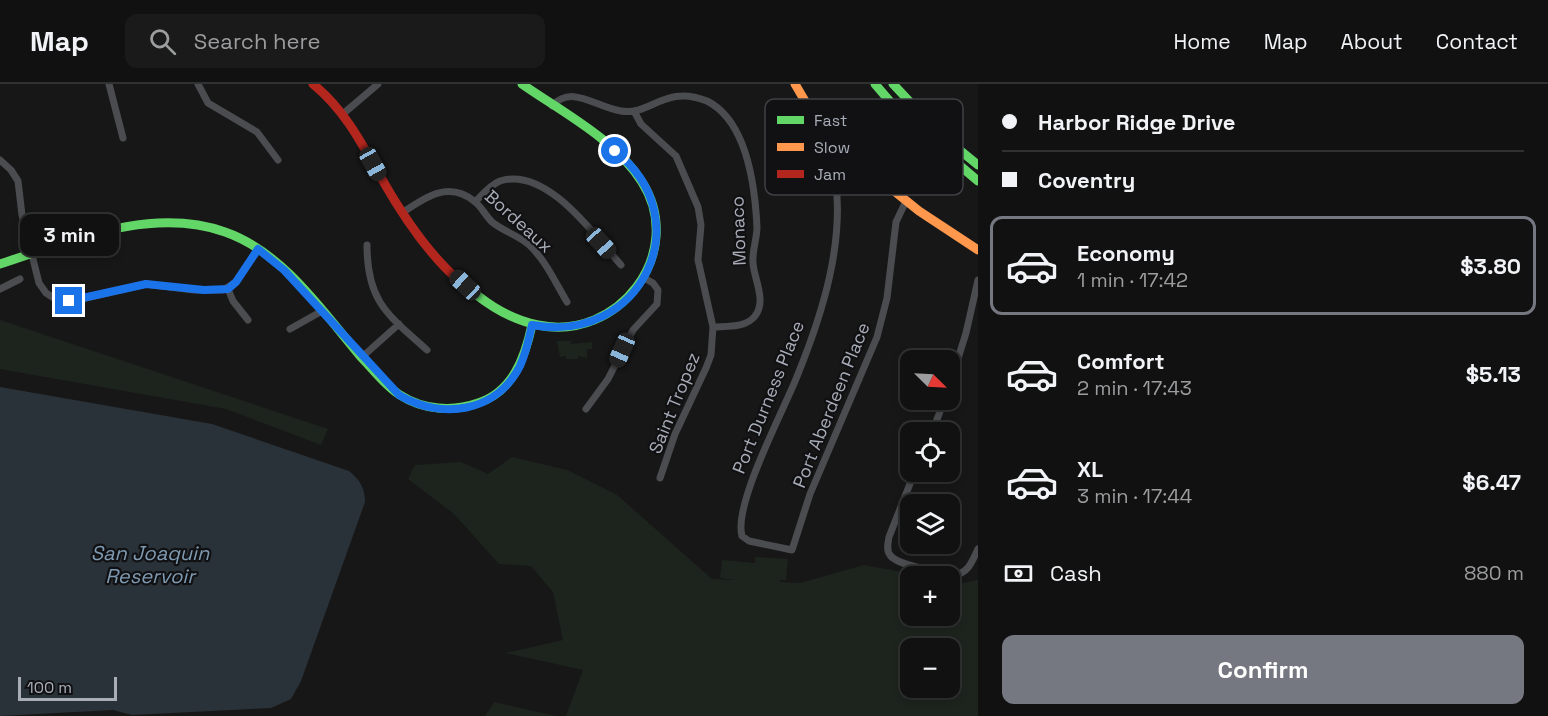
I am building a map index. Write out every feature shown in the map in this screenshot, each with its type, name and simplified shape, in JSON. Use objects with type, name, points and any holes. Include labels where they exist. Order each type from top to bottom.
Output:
[{"type":"street","points":[[109,84],[123,138]]},
{"type":"street","points":[[198,84],[208,103],[257,132],[278,160]]},
{"type":"street","points":[[314,84],[344,113],[402,213],[441,261],[475,294],[505,314],[532,325],[567,328],[597,321],[623,304],[644,278],[654,251],[656,225],[652,205],[643,181],[623,157],[522,84]]},
{"type":"street","points":[[344,113],[378,84]]},
{"type":"street","name":"Port Durness Place","points":[[795,84],[804,99]]},
{"type":"street","points":[[875,84],[888,99]]},
{"type":"street","points":[[893,84],[907,99]]},
{"type":"street","points":[[552,106],[561,95],[570,93],[615,110],[634,111]]},
{"type":"street","name":"Monaco","points":[[634,111],[671,95],[698,97],[720,110],[735,130],[745,153],[757,226],[753,259],[760,305],[755,316],[745,324],[713,327]]},
{"type":"street","name":"Saint Tropez","points":[[634,111],[641,124],[676,156],[698,207],[701,225],[698,260],[713,327],[712,348],[706,368],[675,434],[660,478]]},
{"type":"street","points":[[963,153],[978,165]]},
{"type":"street","points":[[0,160],[11,170],[18,181],[22,214],[32,254],[43,289],[51,297],[63,301],[146,284],[204,290],[228,289],[236,282],[258,249]]},
{"type":"street","points":[[963,168],[978,181]]},
{"type":"street","points":[[475,202],[488,189],[501,181],[516,179],[536,185],[557,196],[575,211],[621,265]]},
{"type":"street","name":"Bordeaux","points":[[402,213],[427,196],[440,192],[457,192],[475,202],[493,223],[520,238],[535,251],[567,302]]},
{"type":"street","name":"Port Durness Place","points":[[792,550],[744,539],[741,533],[741,523],[756,469],[799,372],[821,307],[838,221],[837,195]]},
{"type":"street","points":[[898,195],[978,250]]},
{"type":"street","name":"Port Aberdeen Place","points":[[792,550],[810,494],[877,337],[890,278],[896,222],[906,201]]},
{"type":"street","points":[[0,264],[128,226],[170,222],[220,230],[258,249],[284,270],[389,387],[410,402],[434,410],[460,410],[488,400],[513,377],[525,354],[532,325]]},
{"type":"street","points":[[367,245],[367,265],[372,288],[383,308],[427,350]]},
{"type":"street","points":[[586,409],[608,379],[633,330],[657,304],[658,290],[653,283],[644,278]]},
{"type":"street","points":[[0,288],[20,279]]},
{"type":"street","points":[[960,352],[978,280]]},
{"type":"street","points":[[228,289],[248,320]]},
{"type":"street","points":[[290,329],[322,311]]},
{"type":"street","points":[[362,357],[399,324]]},
{"type":"street","points":[[910,482],[894,522],[887,548],[895,560],[954,575],[962,574],[969,568],[978,549]]},
{"type":"shaded area","points":[[0,320],[328,429],[321,445],[226,409],[0,369]]},
{"type":"shaded area","points":[[557,341],[571,341],[571,344],[592,342],[592,349],[587,349],[587,358],[578,356],[578,359],[566,359],[566,356],[560,357]]},
{"type":"shaded area","points":[[512,457],[567,470],[617,495],[712,579],[735,580],[720,578],[722,560],[755,563],[755,557],[788,559],[786,580],[780,580],[780,582],[800,583],[864,565],[900,572],[900,626],[960,626],[960,583],[978,580],[978,716],[566,716],[583,670],[506,653],[563,640],[553,592],[531,566],[499,564],[454,514],[408,479],[415,465],[461,462],[488,474]]},
{"type":"shaded area","points":[[494,702],[556,716],[485,716]]},
{"type":"water","name":"San Joaquin Reservoir","points":[[0,387],[212,424],[349,471],[356,478],[363,488],[365,502],[301,681],[291,699],[271,708],[132,715],[113,710],[0,716]]},
{"type":"traffic: fast","points":[[456,278],[484,301],[515,318],[538,325],[567,327],[594,320],[618,306],[637,286],[650,263],[656,237],[654,209],[642,182],[631,167],[603,139],[522,84]]},
{"type":"traffic: fast","points":[[875,84],[888,99]]},
{"type":"traffic: fast","points":[[893,84],[907,99]]},
{"type":"traffic: fast","points":[[963,153],[978,165]]},
{"type":"traffic: fast","points":[[963,168],[978,181]]},
{"type":"traffic: fast","points":[[0,264],[83,237],[140,225],[169,223],[197,225],[225,232],[246,241],[284,268],[389,387],[418,404],[438,408],[468,406],[490,398],[500,391],[516,372],[526,349],[532,325]]},
{"type":"traffic: slow","points":[[795,84],[804,99]]},
{"type":"traffic: slow","points":[[899,195],[978,250]]},
{"type":"traffic: jam","points":[[313,84],[325,94],[344,117],[407,220],[425,245],[456,278]]},
{"type":"route","points":[[69,301],[146,284],[194,290],[228,289],[236,282],[258,249],[284,270],[389,387],[399,395],[410,402],[434,410],[468,408],[488,400],[505,387],[513,377],[525,354],[532,325],[556,329],[577,327],[597,321],[623,304],[643,280],[654,251],[655,215],[643,181],[615,151]]}]
